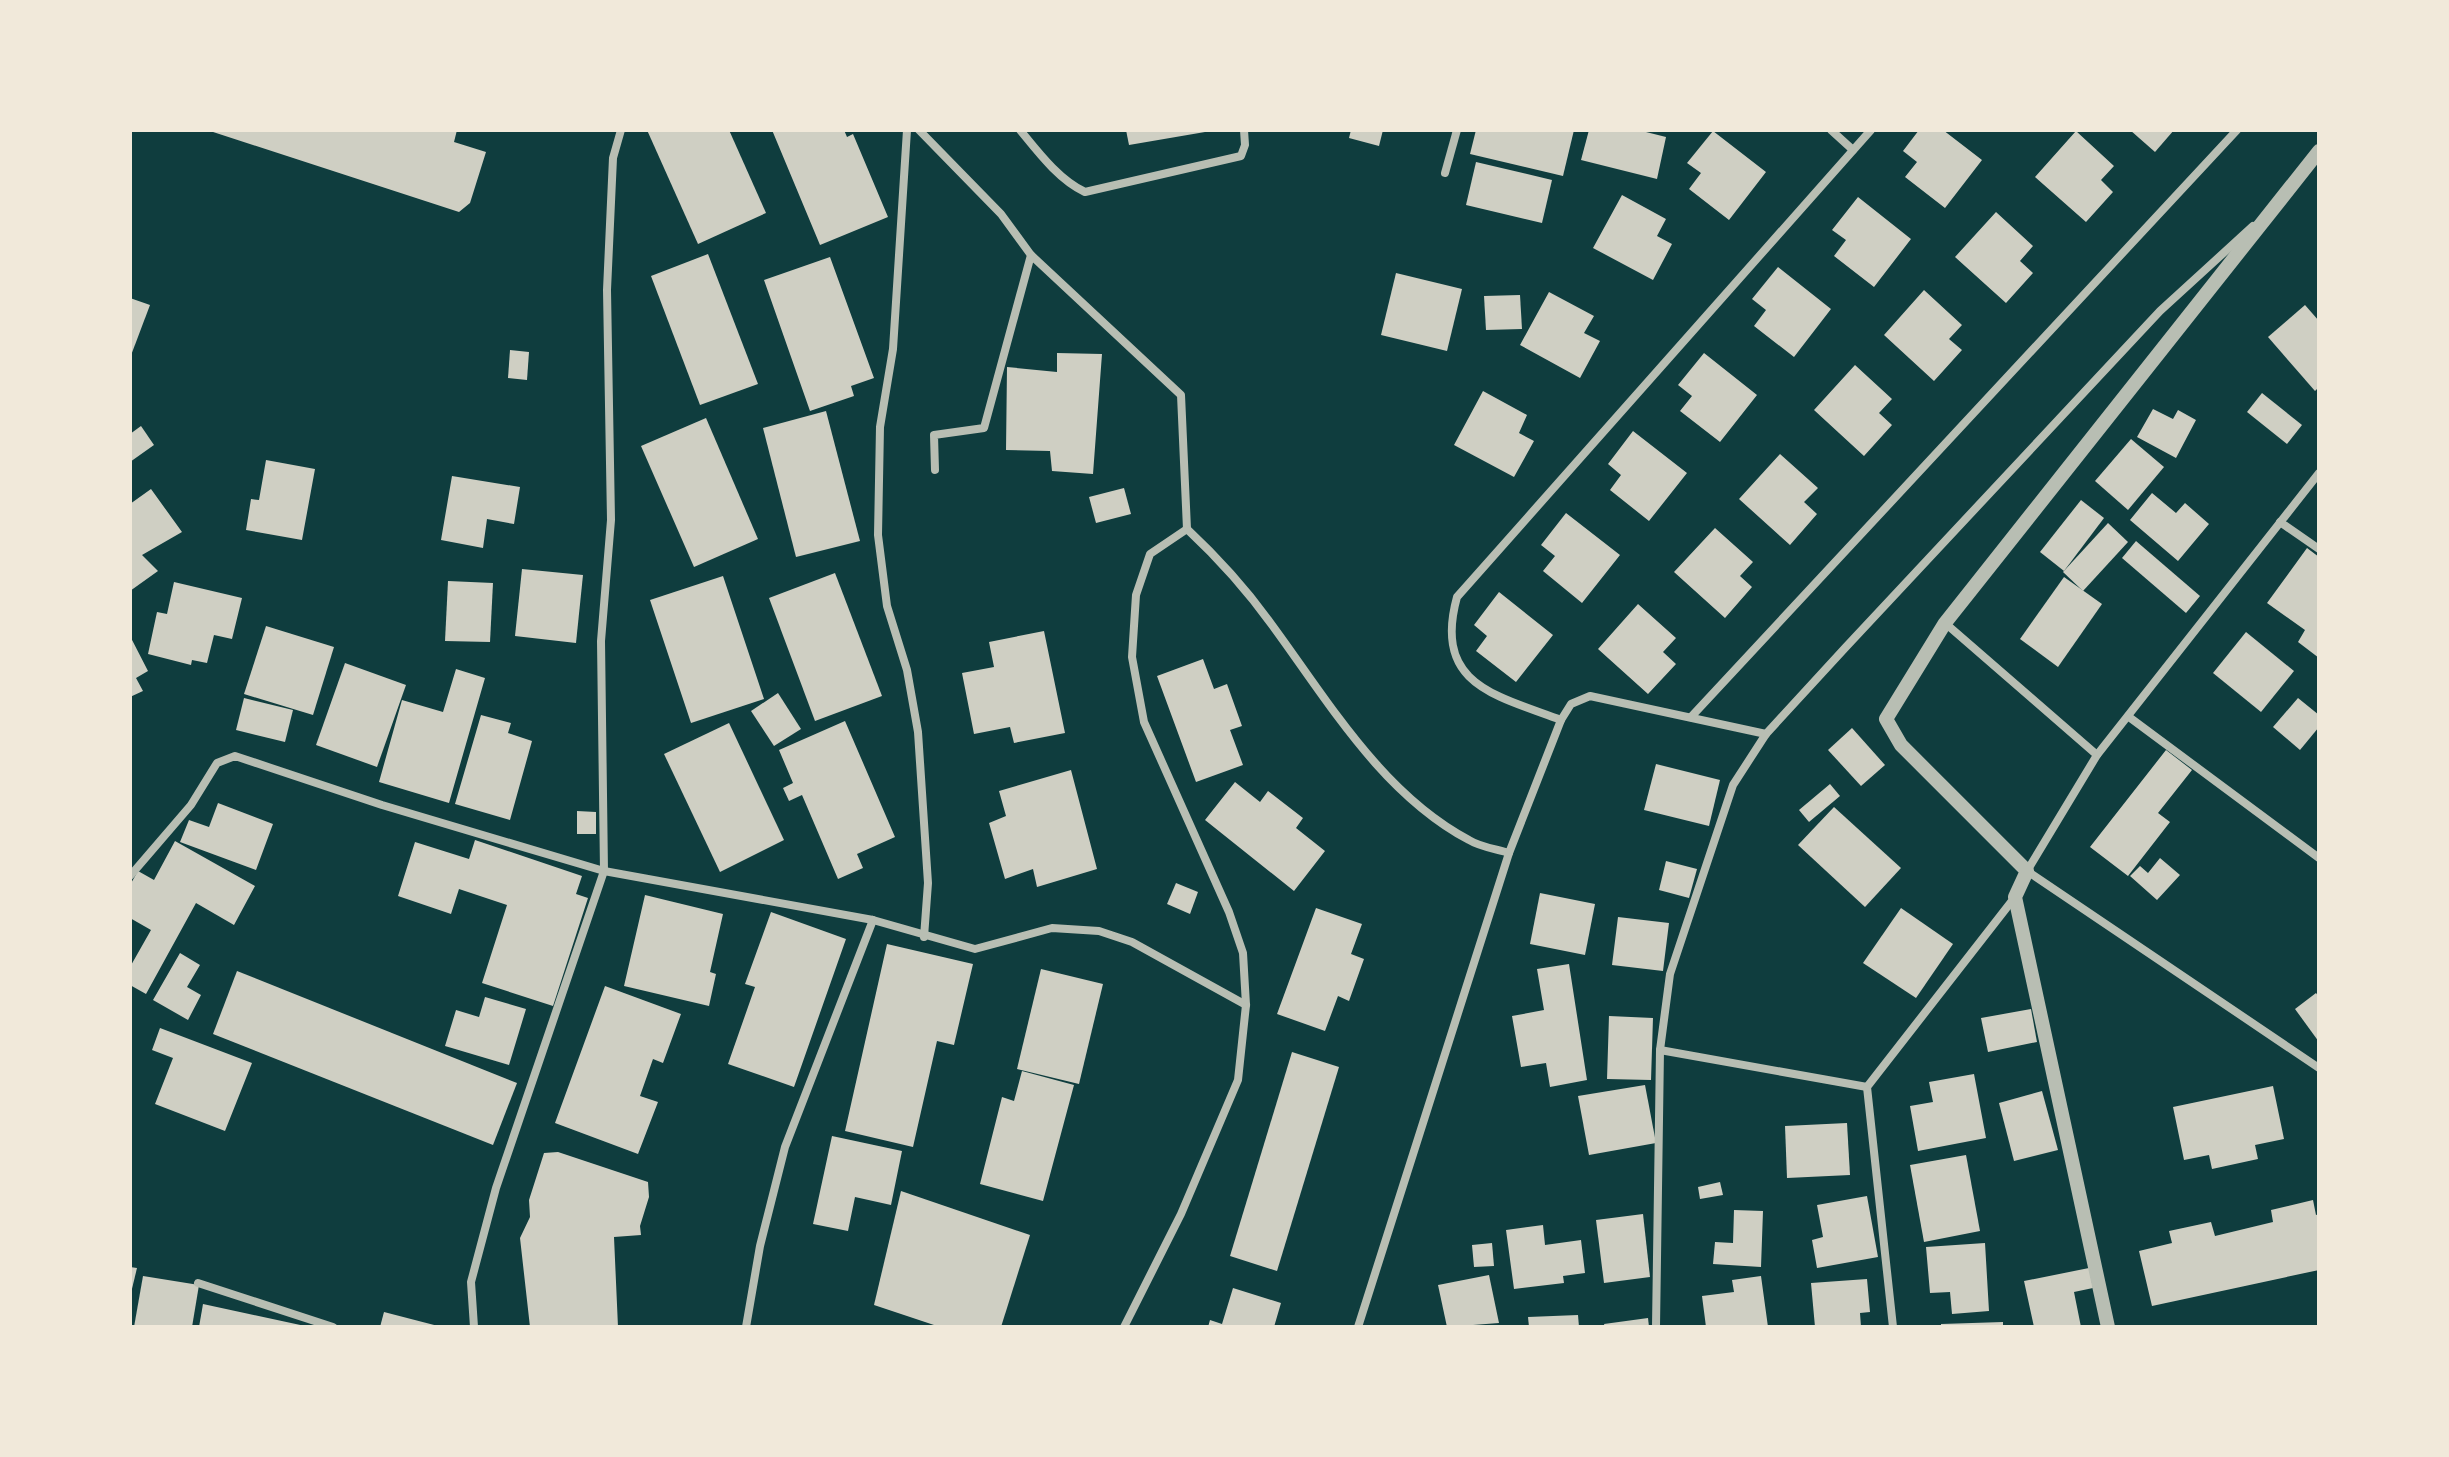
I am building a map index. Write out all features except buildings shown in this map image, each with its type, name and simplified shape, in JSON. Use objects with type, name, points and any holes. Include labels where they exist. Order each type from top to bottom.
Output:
[{"type":"street","points":[[474,1327],[471,1282],[496,1188],[604,871],[601,641],[611,520],[607,290],[613,158],[621,130]]},
{"type":"street","points":[[907,130],[893,349],[880,427],[878,535],[887,606],[907,670],[918,732],[928,883],[924,937]]},
{"type":"street","points":[[919,130],[1001,214],[1031,255],[1181,395],[1187,529],[1219,560],[1271,622],[1350,733],[1414,800],[1469,841],[1509,853]]},
{"type":"street","points":[[1020,130],[1043,159],[1074,187],[1085,192],[1241,156],[1245,145],[1244,130]]},
{"type":"street","points":[[1445,173],[1457,130]]},
{"type":"street","points":[[1831,130],[1853,150]]},
{"type":"street","points":[[1561,720],[1481,690],[1455,662],[1450,624],[1457,597],[1871,130]]},
{"type":"street","points":[[1691,717],[2237,130]]},
{"type":"street","points":[[2319,151],[1945,623],[1886,719],[1901,745],[2027,871],[2319,1068]]},
{"type":"street","points":[[1656,1327],[1660,1050],[1670,974],[1733,785],[1766,734],[2160,311],[2288,193]]},
{"type":"street","points":[[935,470],[934,435],[984,428],[1031,255]]},
{"type":"street","points":[[1893,1327],[1867,1087],[2015,897],[2027,871],[2097,755],[2319,473]]},
{"type":"street","points":[[2280,522],[2319,549]]},
{"type":"street","points":[[1124,1327],[1181,1214],[1238,1080],[1246,1005],[1243,953],[1229,912],[1144,722],[1132,657],[1136,595],[1150,554],[1187,529]]},
{"type":"street","points":[[1945,623],[2097,755]]},
{"type":"street","points":[[1358,1327],[1509,853],[1561,720],[1571,704],[1590,696],[1766,734]]},
{"type":"street","points":[[2129,717],[2319,858]]},
{"type":"street","points":[[130,876],[191,805],[217,763],[228,756],[604,871],[873,920],[924,937],[975,949],[1052,928],[1099,931],[1132,942],[1246,1005]]},
{"type":"street","points":[[2015,897],[2108,1327]]},
{"type":"street","points":[[746,1327],[760,1246],[785,1147],[873,920]]},
{"type":"street","points":[[1660,1050],[1867,1087]]},
{"type":"street","points":[[198,1283],[333,1327]]}]
